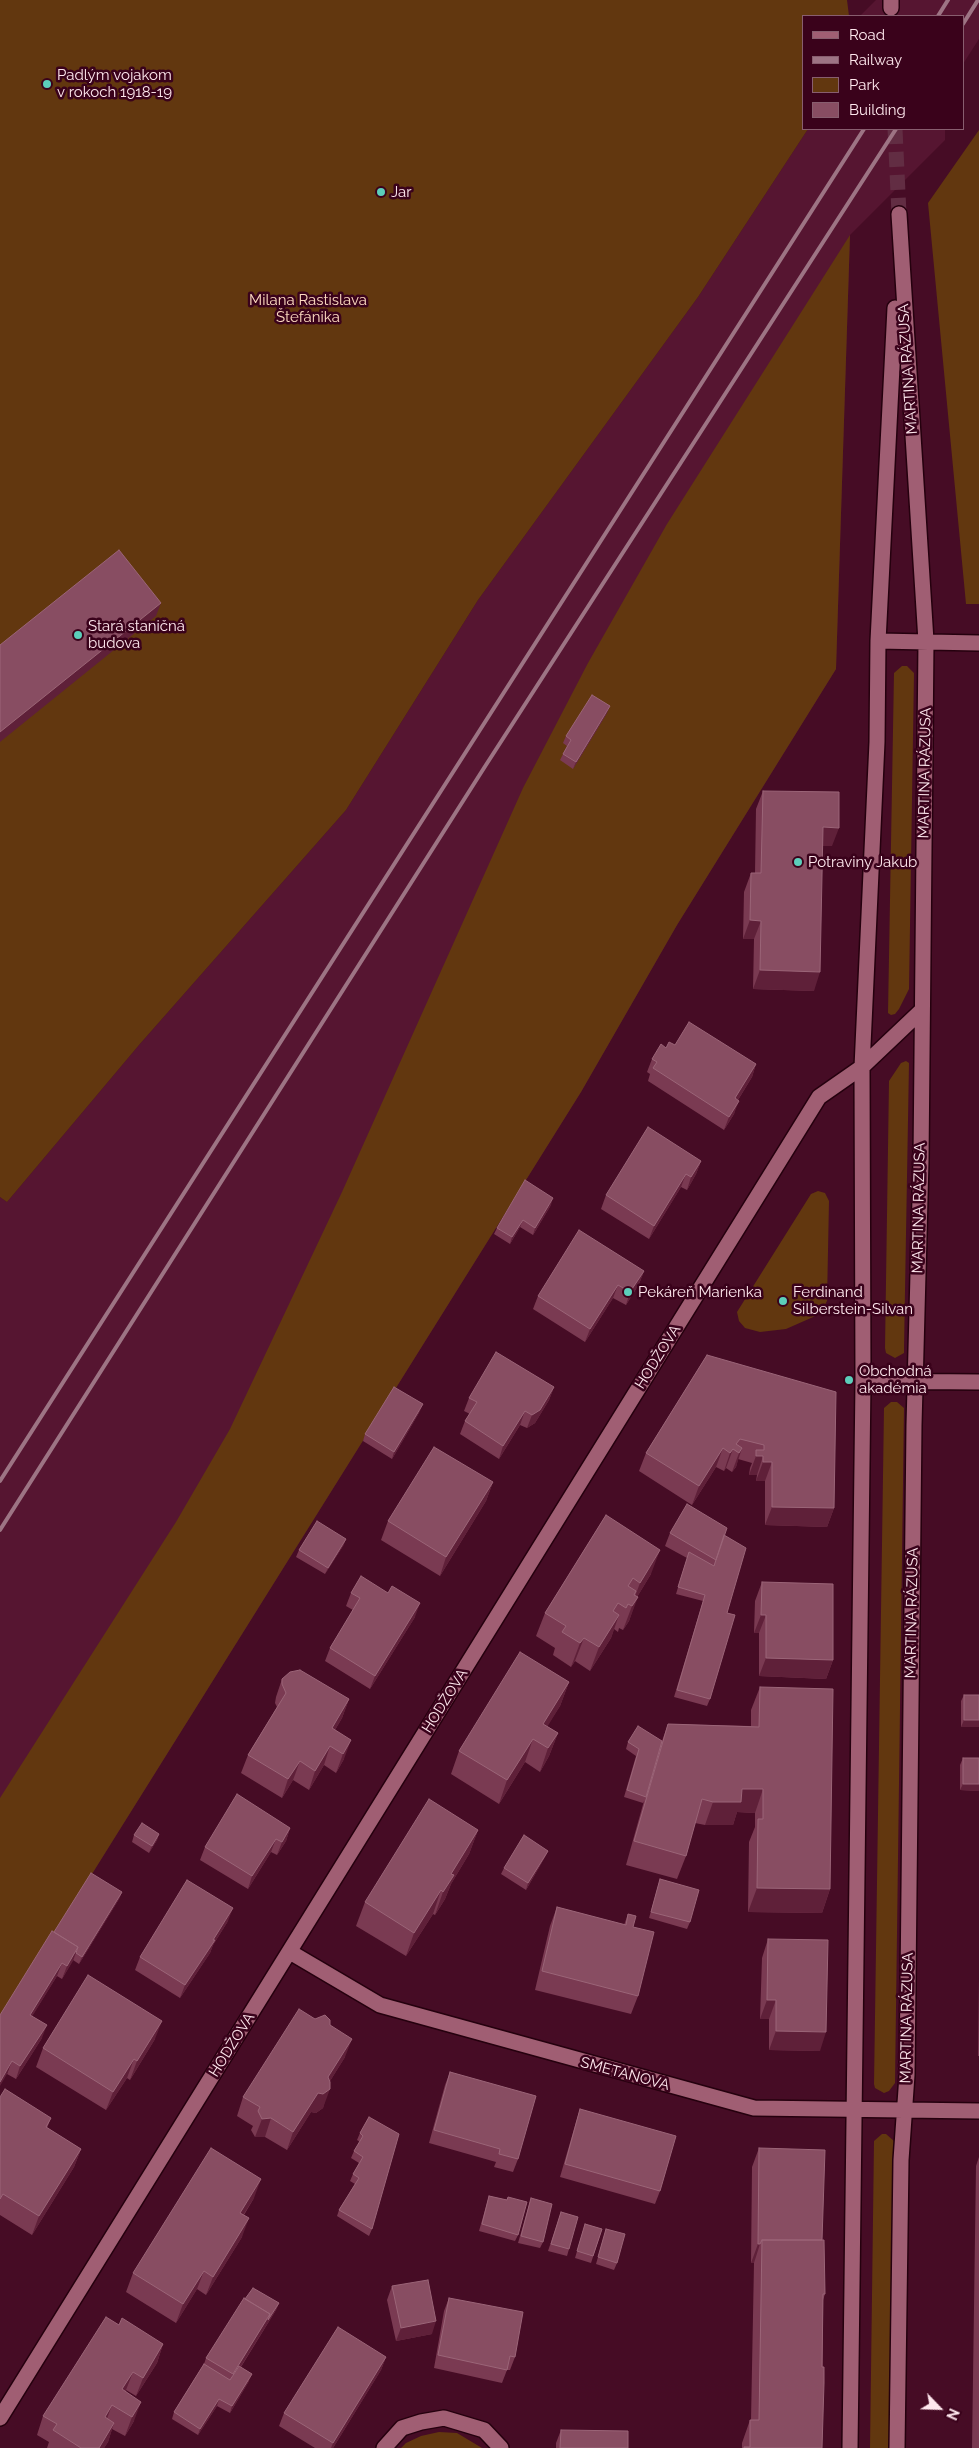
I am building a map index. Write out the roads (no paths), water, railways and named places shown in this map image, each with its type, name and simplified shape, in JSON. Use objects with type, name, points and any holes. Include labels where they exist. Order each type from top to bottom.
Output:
[{"type":"street","name":"MARTINA RÁZUSA","points":[[897,2448],[901,2160],[907,2075],[915,1380],[921,1160],[920,1011],[926,641],[898,214]]},
{"type":"street","name":"MARTINA RÁZUSA","points":[[850,2448],[863,1381],[862,1067],[877,742],[878,640],[899,239]]},
{"type":"street","points":[[878,640],[979,643]]},
{"type":"street","name":"HODŽOVA","points":[[0,2418],[819,1097],[862,1067],[920,1011]]},
{"type":"street","points":[[863,1381],[979,1382]]},
{"type":"street","name":"SMETANOVA","points":[[290,1952],[380,2006],[506,2042],[754,2108],[979,2111]]},
{"type":"street","points":[[384,2448],[402,2428],[420,2422],[444,2418],[484,2430],[501,2448]]},
{"type":"tunnel","points":[[895,130],[899,214]]},
{"type":"railway","points":[[939,15],[948,0]]},
{"type":"railway","points":[[964,22],[978,0]]},
{"type":"railway","points":[[0,1481],[863,130]]},
{"type":"railway","points":[[0,1530],[484,768],[895,130]]},
{"type":"place","name":"Padlým vojakom v rokoch 1918-19","points":[[47,84]]},
{"type":"place","name":"Jar","points":[[381,192]]},
{"type":"place","name":"Stará staničná budova","points":[[78,635]]},
{"type":"place","name":"Potraviny Jakub","points":[[798,862]]},
{"type":"place","name":"Pekáreň Marienka","points":[[628,1292]]},
{"type":"place","name":"Ferdinand Silberstein-Silvan","points":[[783,1301]]},
{"type":"place","name":"Obchodná akadémia","points":[[849,1380]]},
{"type":"park label","name":"Milana Rastislava Štefánika","points":[[308,308]]}]
